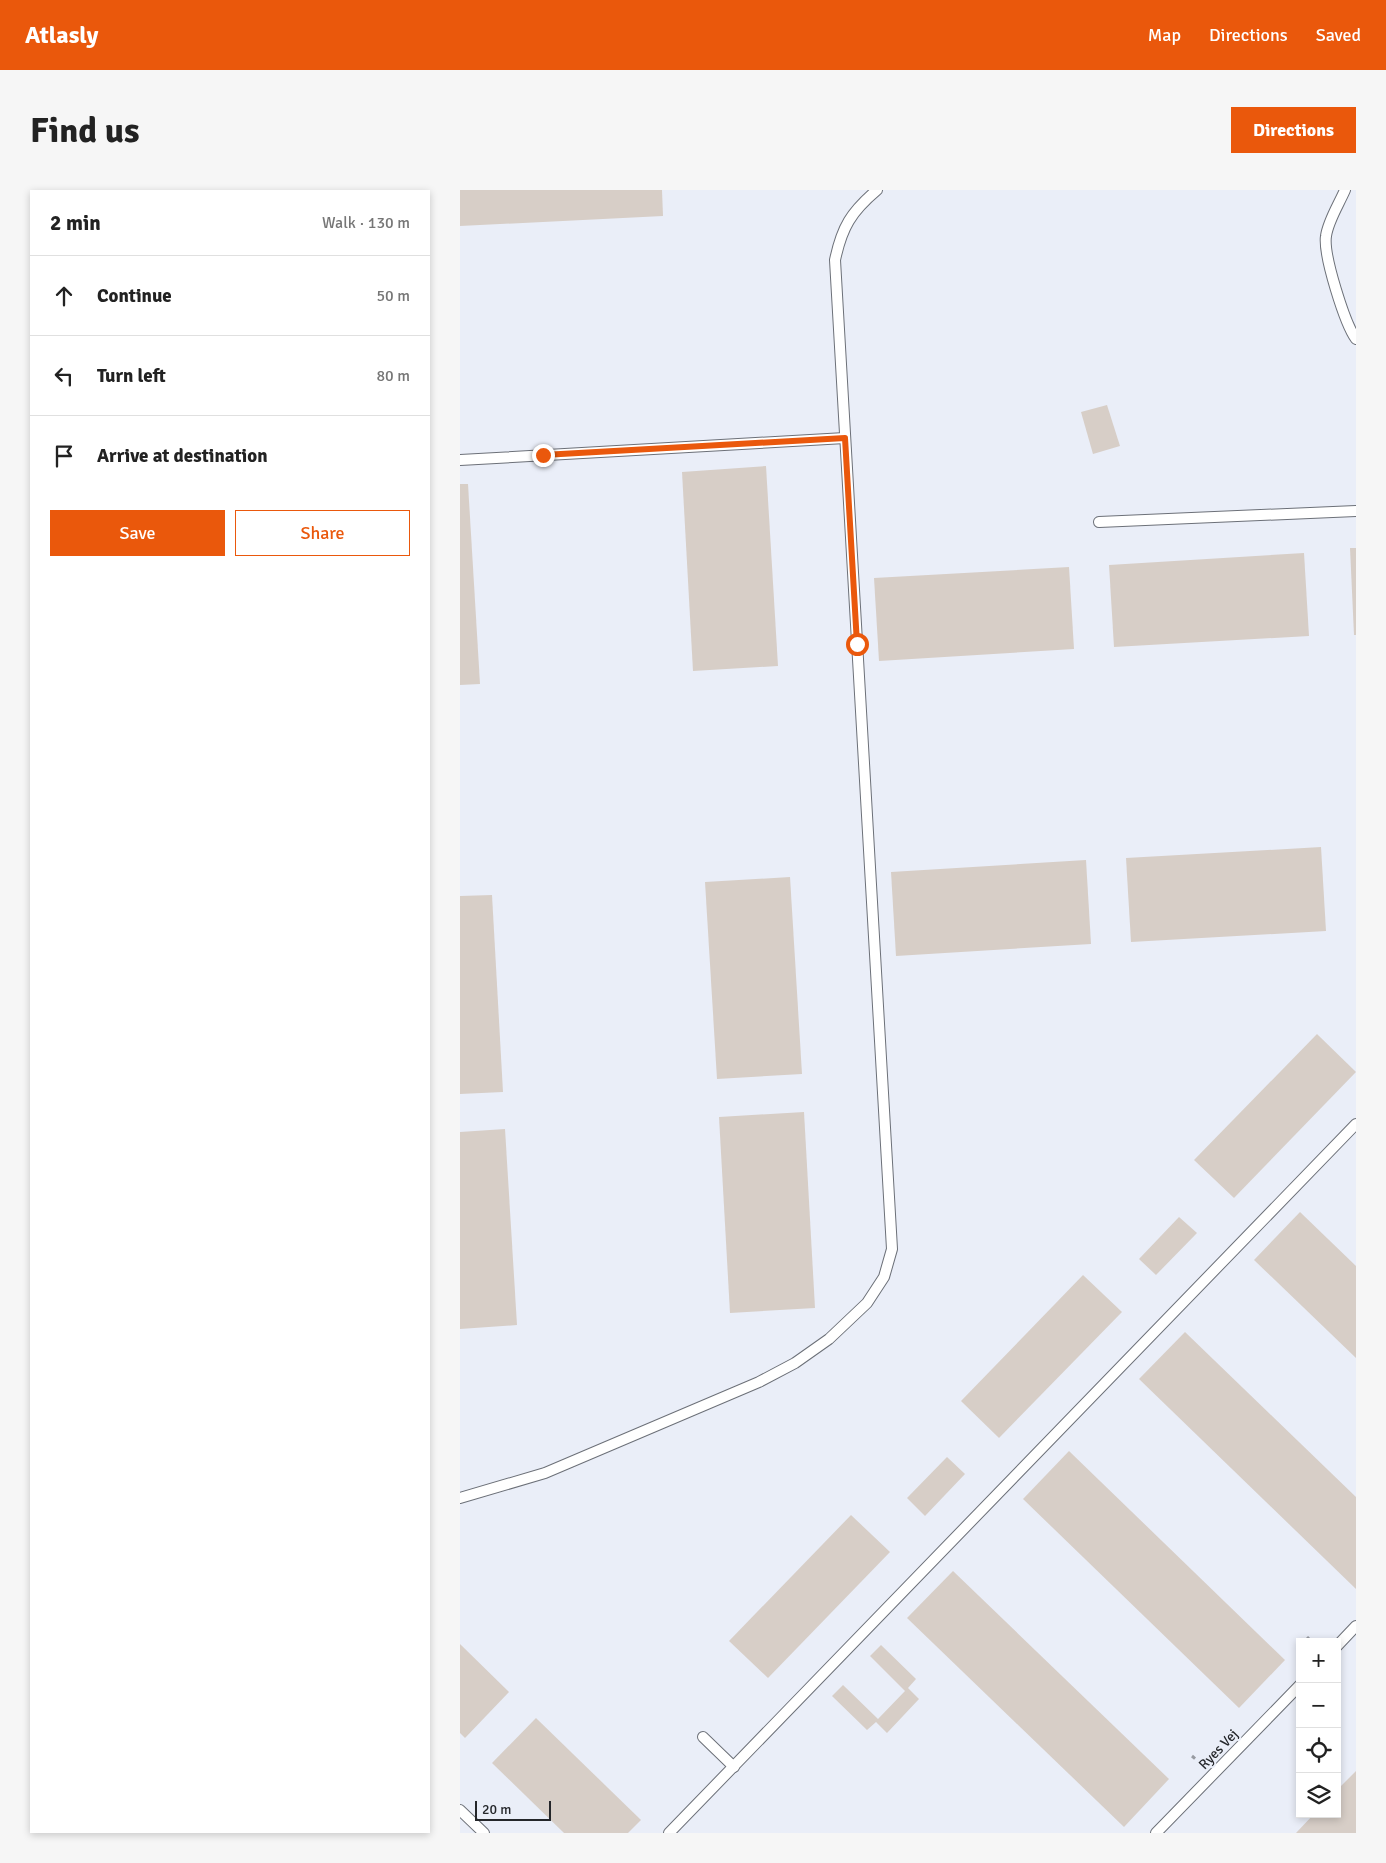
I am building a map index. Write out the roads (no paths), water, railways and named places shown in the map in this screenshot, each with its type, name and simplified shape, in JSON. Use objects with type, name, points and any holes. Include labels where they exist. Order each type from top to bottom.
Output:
[{"type":"lane","points":[[460,1498],[545,1473],[766,1378],[795,1363],[829,1339],[867,1303],[884,1277],[892,1249],[835,260],[840,236],[850,217],[877,190]]},
{"type":"lane","points":[[1345,190],[1326,236],[1326,243],[1334,280],[1350,332],[1356,339]]},
{"type":"lane","points":[[460,460],[845,438]]},
{"type":"lane","points":[[1099,522],[1356,511]]},
{"type":"lane","points":[[669,1833],[1356,1124]]},
{"type":"lane","points":[[1341,1642],[1356,1626]]},
{"type":"lane","name":"Ryes Vej","points":[[1156,1833],[1296,1688]]},
{"type":"lane","points":[[703,1737],[734,1767]]},
{"type":"lane","points":[[460,1810],[484,1833]]}]
